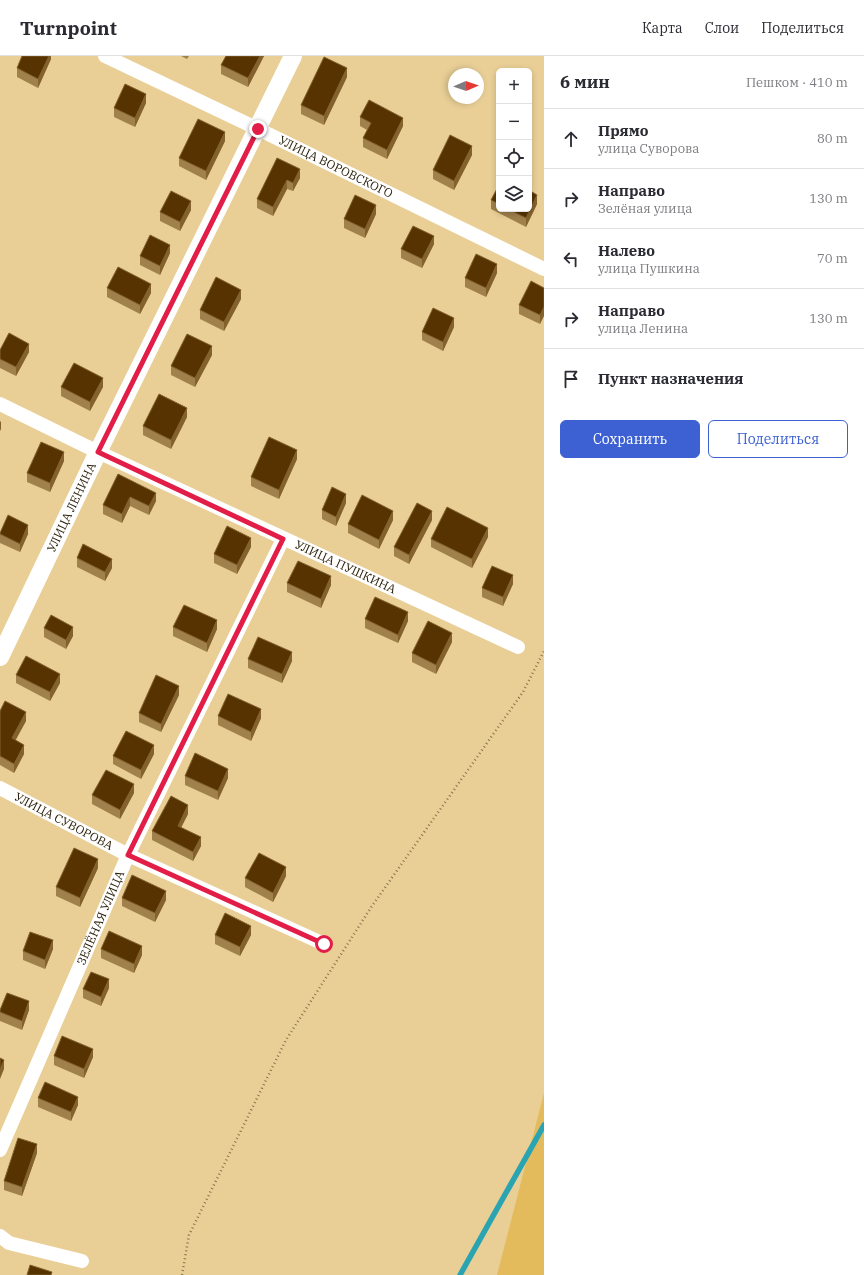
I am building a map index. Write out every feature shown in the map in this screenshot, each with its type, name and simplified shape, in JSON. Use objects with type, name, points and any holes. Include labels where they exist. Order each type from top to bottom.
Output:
[{"type":"street","name":"УЛИЦА ВОРОВСКОГО","points":[[104,56],[258,129],[544,269]]},
{"type":"street","name":"УЛИЦА ЛЕНИНА","points":[[0,657],[98,452],[293,56]]},
{"type":"street","name":"УЛИЦА ПУШКИНА","points":[[0,404],[283,539],[518,647]]},
{"type":"street","name":"ЗЕЛЁНАЯ УЛИЦА","points":[[0,1150],[128,855],[283,539]]},
{"type":"street","name":"УЛИЦА СУВОРОВА","points":[[0,788],[128,855],[324,944]]},
{"type":"street","points":[[0,1236],[9,1243],[82,1261]]},
{"type":"path","points":[[182,1275],[189,1235],[286,1040],[372,906],[523,692],[544,650]]},
{"type":"shaded area","points":[[544,1093],[544,1275],[497,1275]]},
{"type":"building","points":[[22,56],[49,56],[38,79],[17,68]]},
{"type":"building","points":[[226,56],[260,56],[248,78],[221,65]]},
{"type":"building","points":[[324,57],[347,68],[324,116],[301,105]]},
{"type":"building","points":[[125,84],[146,94],[135,118],[114,108]]},
{"type":"building","points":[[369,100],[403,118],[387,150],[363,138],[371,123],[360,117]]},
{"type":"building","points":[[198,119],[225,132],[206,171],[179,158]]},
{"type":"building","points":[[450,135],[472,146],[454,181],[433,170]]},
{"type":"building","points":[[277,158],[300,169],[293,183],[287,180],[273,207],[257,199]]},
{"type":"building","points":[[171,191],[191,201],[180,222],[160,212]]},
{"type":"building","points":[[496,191],[496,202],[491,200]]},
{"type":"building","points":[[532,192],[537,195],[532,205]]},
{"type":"building","points":[[355,195],[376,205],[365,229],[344,219]]},
{"type":"building","points":[[514,212],[529,212],[526,218]]},
{"type":"building","points":[[413,226],[434,236],[422,259],[401,249]]},
{"type":"building","points":[[150,235],[170,245],[160,266],[140,256]]},
{"type":"building","points":[[476,254],[497,264],[486,288],[465,278]]},
{"type":"building","points":[[118,267],[151,284],[140,305],[107,288]]},
{"type":"building","points":[[216,277],[241,290],[224,322],[200,310]]},
{"type":"building","points":[[531,281],[544,288],[544,307],[540,315],[519,305]]},
{"type":"building","points":[[433,308],[454,318],[443,342],[422,332]]},
{"type":"building","points":[[9,333],[29,344],[16,367],[0,359],[0,350]]},
{"type":"building","points":[[187,334],[212,346],[195,378],[171,366]]},
{"type":"building","points":[[74,363],[103,378],[90,402],[61,387]]},
{"type":"building","points":[[159,394],[187,408],[171,440],[143,426]]},
{"type":"building","points":[[269,437],[297,450],[279,490],[251,477]]},
{"type":"building","points":[[41,442],[64,452],[50,483],[27,473]]},
{"type":"building","points":[[118,474],[156,493],[149,506],[130,497],[122,514],[103,505]]},
{"type":"building","points":[[332,487],[346,494],[336,517],[322,510]]},
{"type":"building","points":[[362,495],[393,511],[379,540],[348,524]]},
{"type":"building","points":[[417,503],[432,511],[409,555],[394,547]]},
{"type":"building","points":[[447,507],[488,528],[472,559],[431,539]]},
{"type":"building","points":[[8,515],[28,525],[20,544],[0,534]]},
{"type":"building","points":[[227,526],[251,538],[237,565],[214,554]]},
{"type":"building","points":[[83,544],[112,559],[105,572],[77,558]]},
{"type":"building","points":[[298,561],[331,576],[321,599],[287,583]]},
{"type":"building","points":[[492,566],[513,575],[503,597],[482,588]]},
{"type":"building","points":[[375,597],[408,612],[398,635],[365,619]]},
{"type":"building","points":[[184,605],[217,620],[207,643],[173,627]]},
{"type":"building","points":[[51,615],[73,627],[66,640],[44,628]]},
{"type":"building","points":[[428,621],[452,633],[436,665],[412,653]]},
{"type":"building","points":[[258,637],[292,652],[282,674],[248,659]]},
{"type":"building","points":[[26,656],[60,674],[50,692],[16,675]]},
{"type":"building","points":[[156,675],[179,686],[161,724],[139,713]]},
{"type":"building","points":[[228,694],[261,709],[251,732],[218,716]]},
{"type":"building","points":[[5,701],[26,712],[12,738],[24,745],[14,764],[0,756],[0,711]]},
{"type":"building","points":[[126,731],[154,745],[141,770],[113,756]]},
{"type":"building","points":[[195,753],[228,769],[218,791],[185,776]]},
{"type":"building","points":[[106,770],[134,784],[120,810],[92,795]]},
{"type":"building","points":[[171,796],[188,805],[178,826],[201,837],[193,852],[152,831]]},
{"type":"building","points":[[74,848],[98,859],[80,898],[56,887]]},
{"type":"building","points":[[259,853],[286,867],[273,893],[245,878]]},
{"type":"building","points":[[132,875],[166,891],[155,913],[122,898]]},
{"type":"building","points":[[225,913],[251,926],[240,947],[215,935]]},
{"type":"building","points":[[109,931],[142,946],[134,964],[101,949]]},
{"type":"building","points":[[30,932],[53,940],[45,960],[23,951]]},
{"type":"building","points":[[91,972],[109,979],[101,997],[83,989]]},
{"type":"building","points":[[7,993],[29,1001],[22,1021],[0,1012]]},
{"type":"building","points":[[62,1036],[93,1049],[84,1069],[54,1056]]},
{"type":"building","points":[[0,1058],[4,1060],[0,1070]]},
{"type":"building","points":[[45,1082],[78,1097],[71,1112],[38,1098]]},
{"type":"building","points":[[18,1138],[37,1144],[22,1187],[4,1181]]},
{"type":"building","points":[[30,1265],[52,1272],[51,1275],[27,1275]]},
{"type":"waterway","points":[[460,1275],[544,1125]]},
{"type":"route","points":[[258,129],[98,452],[283,539],[128,855],[324,944]]}]
